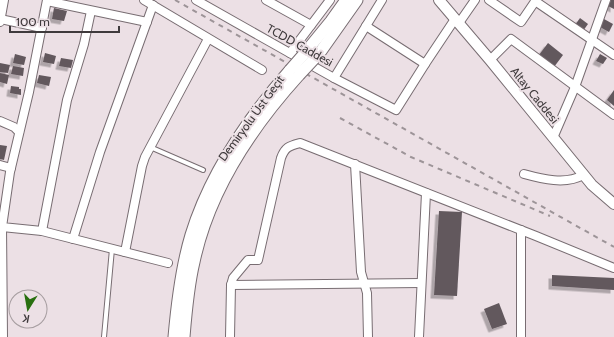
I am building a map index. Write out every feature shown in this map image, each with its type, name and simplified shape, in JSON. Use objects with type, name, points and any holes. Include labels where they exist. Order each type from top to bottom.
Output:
[{"type":"main road","name":"Demiryolu Üst Geçit","points":[[174,337],[180,282],[191,236],[201,207],[216,176],[234,143],[253,115],[309,56],[346,0]]},
{"type":"main road","name":"Demiryolu Üst Geçit","points":[[309,56],[321,51],[357,0]]},
{"type":"main road","name":"Demiryolu Üst Geçit","points":[[184,337],[188,289],[194,260],[205,224],[221,186],[243,147],[277,101],[294,73]]},
{"type":"street","points":[[4,0],[0,20],[42,28]]},
{"type":"street","points":[[144,0],[262,70]]},
{"type":"street","points":[[266,0],[311,25]]},
{"type":"street","points":[[290,53],[330,0]]},
{"type":"street","name":"TCDD Caddesi","points":[[202,1],[334,78],[382,0]]},
{"type":"street","name":"Altay Caddesi","points":[[439,0],[490,60],[583,175],[614,204]]},
{"type":"street","points":[[334,78],[396,110],[425,64],[457,21],[475,0]]},
{"type":"street","points":[[489,0],[521,22],[536,1],[614,55]]},
{"type":"street","points":[[553,138],[575,87],[606,0]]},
{"type":"street","points":[[3,337],[1,306],[1,227],[11,168],[29,92],[47,1],[147,22]]},
{"type":"street","points":[[73,239],[100,152],[153,4]]},
{"type":"street","points":[[42,231],[68,100],[84,44],[91,11]]},
{"type":"street","points":[[366,26],[425,64]]},
{"type":"street","points":[[125,252],[145,156],[208,39]]},
{"type":"street","points":[[490,60],[511,39],[614,115]]},
{"type":"street","points":[[0,121],[14,127],[19,132]]},
{"type":"street","points":[[230,337],[231,285],[233,278],[248,260],[258,260],[280,158],[284,150],[290,146],[300,143],[614,268]]},
{"type":"street","points":[[355,164],[361,272],[367,293],[368,337]]},
{"type":"street","points":[[0,166],[11,168]]},
{"type":"street","points":[[524,174],[553,180],[576,179],[583,175]]},
{"type":"street","points":[[424,337],[419,337],[426,193]]},
{"type":"street","points":[[1,227],[42,231],[168,263]]},
{"type":"street","points":[[521,230],[521,337]]},
{"type":"street","points":[[231,285],[421,283]]},
{"type":"lane","points":[[150,147],[203,170]]},
{"type":"lane","points":[[104,337],[112,249]]},
{"type":"building","points":[[611,0],[614,0],[614,9],[608,6]]},
{"type":"building","points":[[54,8],[67,11],[64,21],[52,19]]},
{"type":"building","points":[[580,18],[588,24],[583,31],[575,25]]},
{"type":"building","points":[[604,19],[613,24],[609,32],[600,27]]},
{"type":"building","points":[[548,43],[563,55],[554,67],[539,55]]},
{"type":"building","points":[[45,53],[56,56],[54,64],[43,62]]},
{"type":"building","points":[[15,54],[26,57],[24,65],[13,63]]},
{"type":"building","points":[[600,54],[607,58],[603,64],[596,61]]},
{"type":"building","points":[[61,58],[73,60],[71,68],[59,66]]},
{"type":"building","points":[[0,63],[10,65],[8,73],[0,72]]},
{"type":"building","points":[[13,66],[24,68],[23,76],[11,74]]},
{"type":"building","points":[[0,73],[9,75],[7,84],[0,82]]},
{"type":"building","points":[[39,75],[51,77],[49,86],[37,83]]},
{"type":"building","points":[[11,86],[19,87],[19,89],[21,89],[21,95],[10,93]]},
{"type":"building","points":[[614,90],[614,106],[607,100]]},
{"type":"building","points":[[0,145],[7,146],[4,160],[0,159]]},
{"type":"building","points":[[439,211],[462,212],[457,296],[434,295]]},
{"type":"building","points":[[552,275],[614,278],[614,290],[552,286]]},
{"type":"building","points":[[499,303],[507,324],[492,329],[484,309]]},
{"type":"railway","points":[[175,0],[614,247]]},
{"type":"railway","points":[[340,118],[411,157],[550,216]]}]
